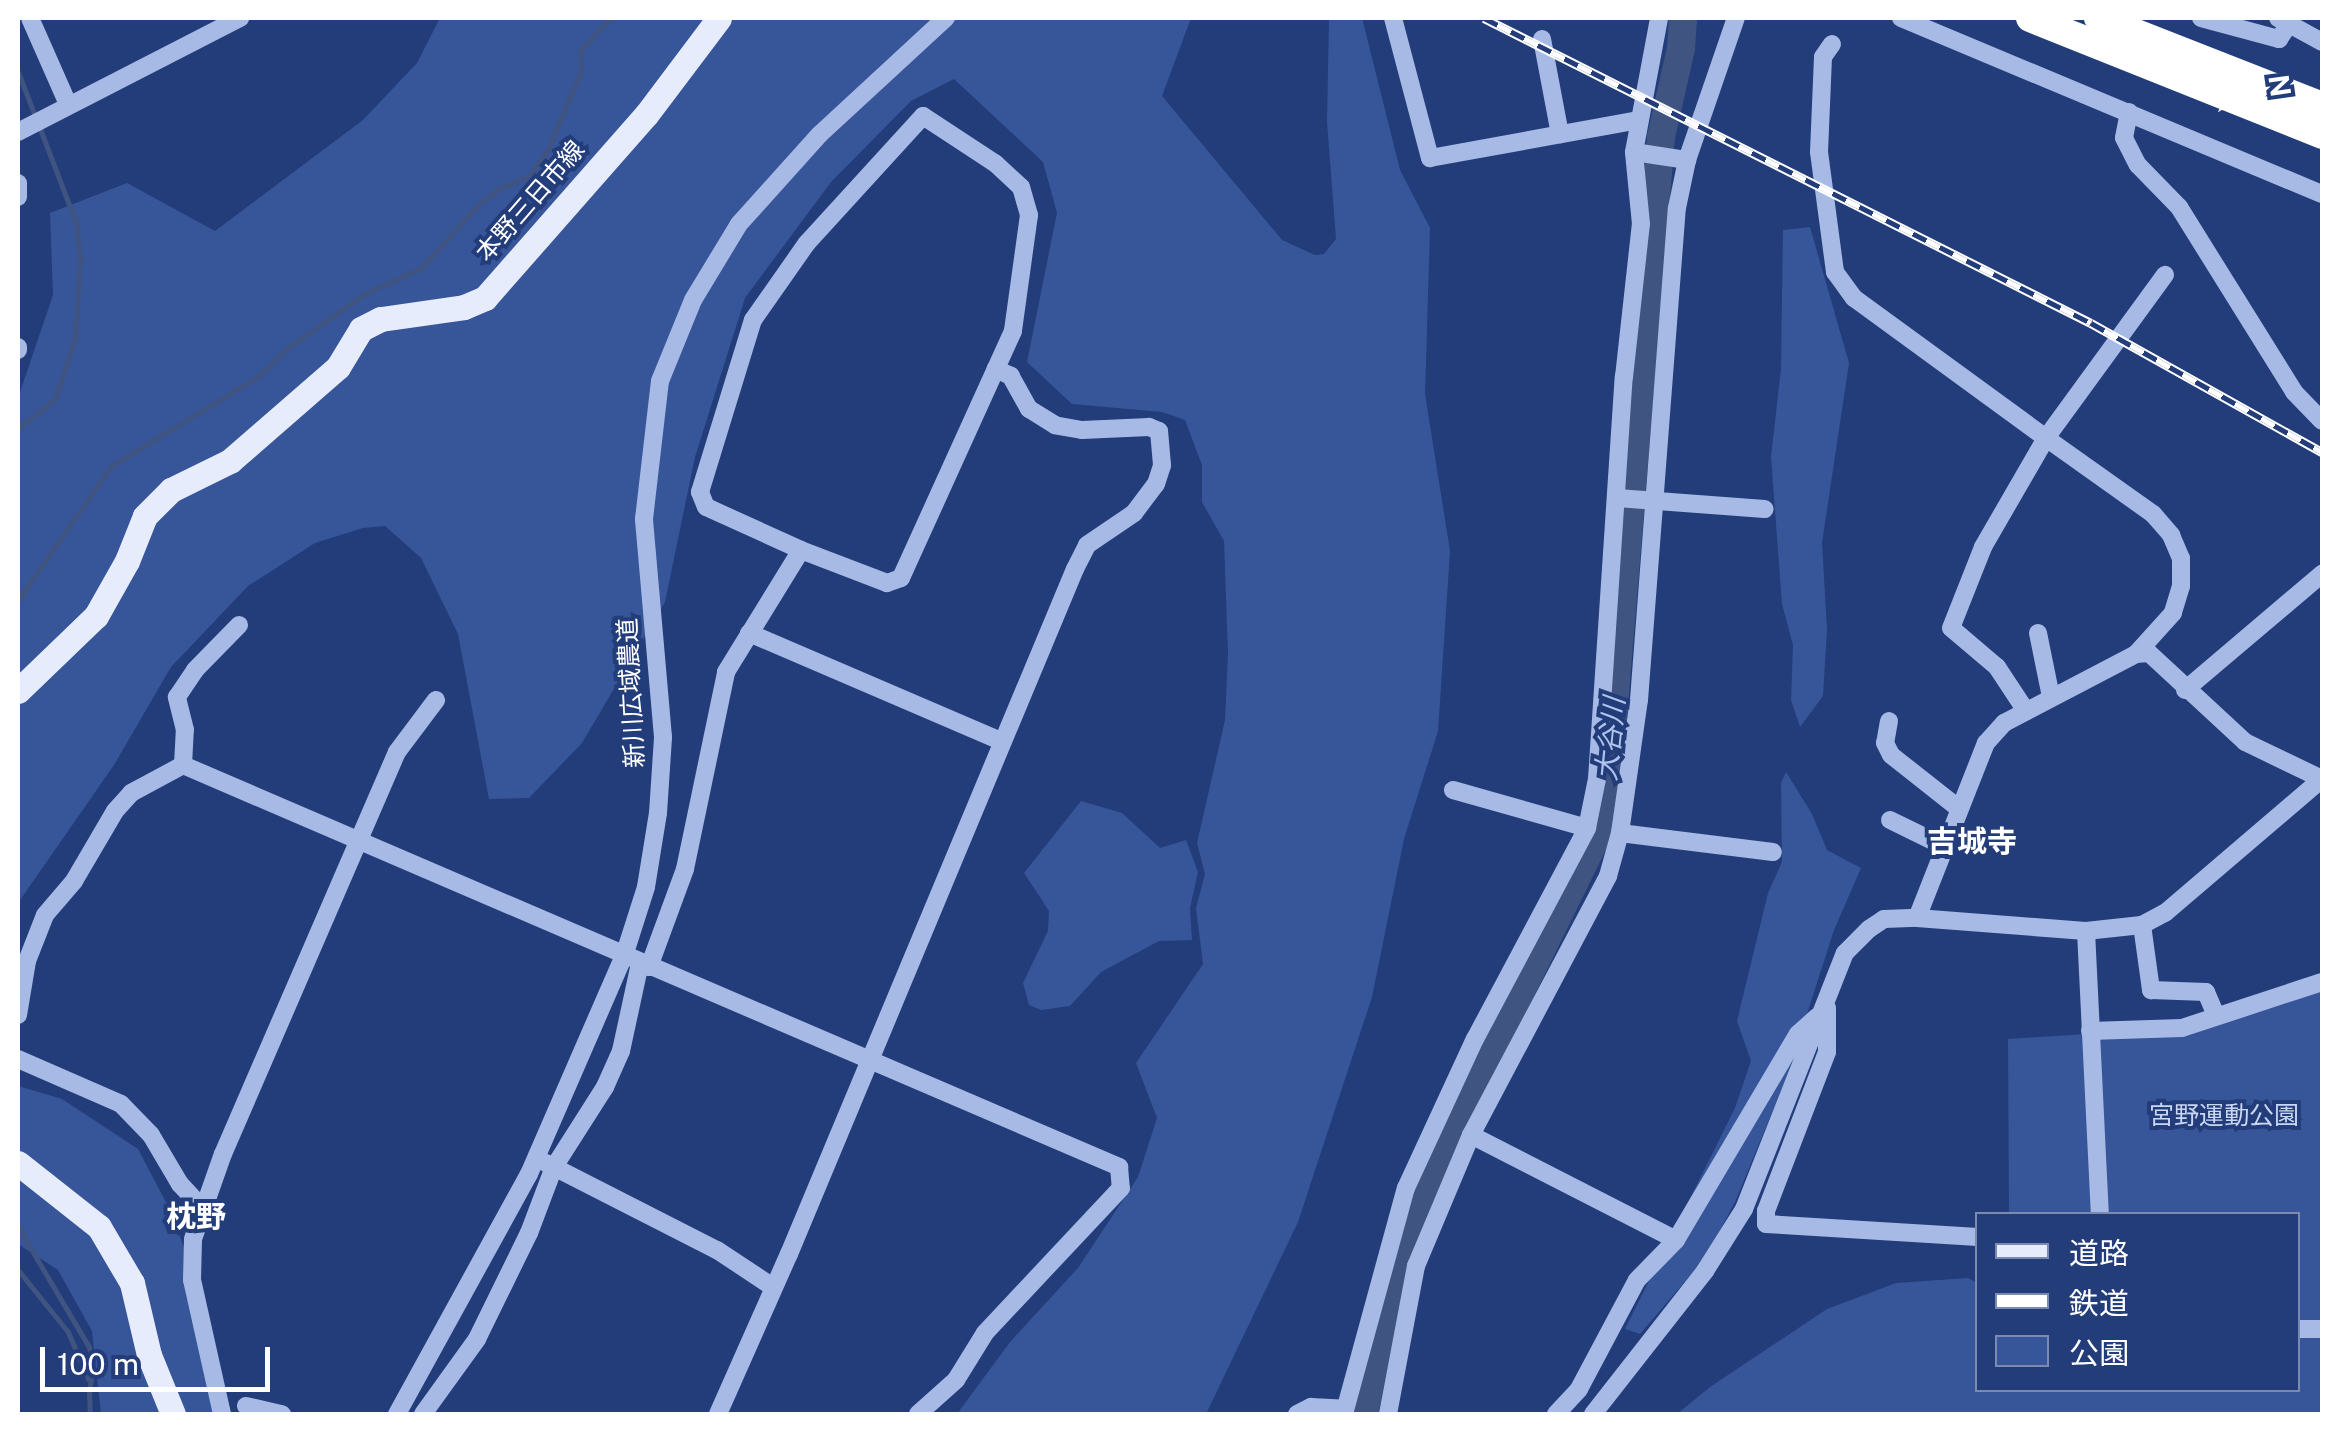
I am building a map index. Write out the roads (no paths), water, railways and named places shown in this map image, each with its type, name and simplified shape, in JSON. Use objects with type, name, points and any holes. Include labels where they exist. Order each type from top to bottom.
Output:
[{"type":"highway","points":[[2030,18],[2322,134]]},
{"type":"highway","points":[[2098,18],[2322,106]]},
{"type":"main road","name":"本野三日市線","points":[[18,691],[96,616],[145,516],[171,490],[230,461],[338,367],[361,328],[382,319],[464,306],[485,298],[646,115],[719,18]]},
{"type":"main road","points":[[18,1164],[99,1227],[132,1283],[149,1355],[173,1414]]},
{"type":"street","points":[[30,18],[68,104]]},
{"type":"street","points":[[18,132],[240,18]]},
{"type":"street","name":"新川広域農道","points":[[401,1410],[478,1274],[638,962],[663,737],[644,519],[660,381],[693,300],[739,224],[819,134],[946,18]]},
{"type":"street","points":[[1393,18],[1430,158],[1640,120]]},
{"type":"street","points":[[1297,1414],[1311,1408],[1344,1412],[1406,1188],[1475,1039],[1587,828],[1596,778],[1624,377],[1641,224],[1634,152],[1659,18]]},
{"type":"street","points":[[1388,1414],[1416,1266],[1471,1135],[1608,876],[1620,833],[1639,700],[1677,208],[1686,160],[1736,18]]},
{"type":"street","points":[[1901,18],[2322,194]]},
{"type":"street","points":[[2200,18],[2279,39],[2283,21],[2322,42]]},
{"type":"street","points":[[1542,39],[1560,134]]},
{"type":"street","points":[[1832,44],[1824,58],[1819,152],[1835,272],[1854,298],[2153,514],[2172,535],[2180,558],[2181,586],[2173,614],[2136,654],[2004,723],[1986,743],[1942,846],[1917,918]]},
{"type":"street","points":[[2129,112],[2124,138],[2138,166],[2180,206],[2294,392],[2322,422]]},
{"type":"street","points":[[923,116],[996,164],[1021,187],[1029,215],[1020,301],[996,368],[900,578],[887,583],[706,507],[700,492],[753,320],[807,243],[923,116]]},
{"type":"street","points":[[1634,152],[1686,160]]},
{"type":"street","points":[[18,183],[18,197]]},
{"type":"street","points":[[2026,711],[1997,667],[1951,628],[1983,547],[2046,438],[2166,275]]},
{"type":"street","points":[[718,1414],[1087,545],[1134,513],[1156,484],[1163,439],[1159,430],[1082,430],[1055,425],[1029,410],[1011,376],[996,368]]},
{"type":"street","points":[[1617,498],[1765,509]]},
{"type":"street","points":[[401,1410],[424,1414],[446,1386],[502,1292],[554,1167],[605,1087],[621,1051],[638,962],[686,869],[726,672],[801,550]]},
{"type":"street","points":[[2185,690],[2322,574]]},
{"type":"street","points":[[183,765],[185,730],[177,696],[195,670],[240,625]]},
{"type":"street","points":[[2038,633],[2052,697]]},
{"type":"street","points":[[750,634],[1001,741]]},
{"type":"street","points":[[1592,1414],[1704,1271],[1744,1209],[1846,953],[1869,929],[1884,919],[1917,918],[2086,931],[2142,925],[2166,913],[2322,779],[2244,742],[2150,654],[2136,654]]},
{"type":"street","points":[[222,1414],[192,1280],[193,1239],[202,1209],[397,752],[436,700]]},
{"type":"street","points":[[1889,722],[1884,743],[1891,755],[1958,808]]},
{"type":"street","points":[[183,765],[358,844],[1119,1167],[1121,1188],[985,1333],[956,1380],[918,1414]]},
{"type":"street","points":[[18,1015],[27,961],[45,915],[81,870],[115,811],[132,793],[183,765]]},
{"type":"street","points":[[1453,790],[1587,828]]},
{"type":"street","points":[[1890,820],[1942,846]]},
{"type":"street","points":[[1620,833],[1773,852]]},
{"type":"street","points":[[2142,925],[2151,990],[2206,992],[2216,1016]]},
{"type":"street","points":[[2086,931],[2100,1212]]},
{"type":"street","points":[[2090,1031],[2182,1028],[2322,982]]},
{"type":"street","points":[[1824,1005],[1827,1052],[1766,1211],[1766,1224],[1975,1237]]},
{"type":"street","points":[[1556,1414],[1578,1390],[1637,1280],[1676,1240],[1798,1034],[1824,1005]]},
{"type":"street","points":[[18,1058],[120,1104],[151,1135],[180,1184],[202,1209]]},
{"type":"street","points":[[1471,1135],[1676,1240]]},
{"type":"street","points":[[536,1158],[717,1250],[773,1287]]},
{"type":"street","points":[[246,1406],[282,1414]]},
{"type":"waterway","points":[[18,600],[111,466],[259,376],[286,349],[366,293],[421,268],[477,206],[498,189],[529,176],[547,151],[581,71],[580,51],[610,18]]},
{"type":"waterway","name":"大谷川","points":[[1364,1414],[1389,1291],[1421,1194],[1597,837],[1609,765],[1661,137],[1681,48],[1683,18]]},
{"type":"waterway","points":[[18,72],[35,116]]},
{"type":"waterway","points":[[18,429],[55,399],[75,338],[80,260],[76,223],[39,126]]},
{"type":"waterway","points":[[18,1227],[89,1347],[93,1366],[89,1390]]},
{"type":"waterway","points":[[18,1270],[68,1332],[88,1379]]},
{"type":"waterway","points":[[89,1390],[90,1414]]},
{"type":"railway","points":[[1484,18],[2091,323],[2322,452]]},
{"type":"district","name":"吉城寺","points":[[1972,841]]},
{"type":"district","name":"枕野","points":[[196,1216]]},
{"type":"park label","name":"宮野運動公園","points":[[2224,1115]]}]
